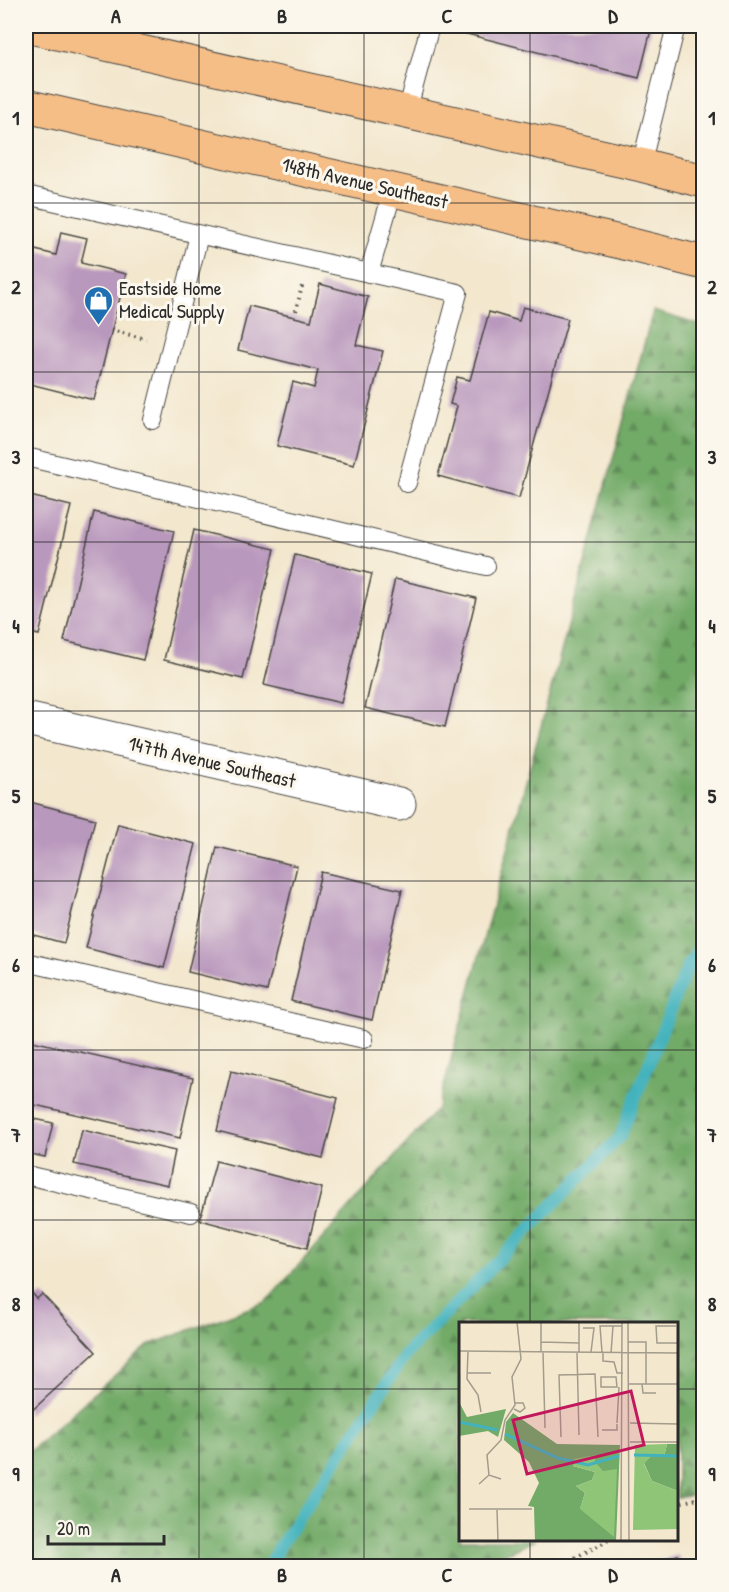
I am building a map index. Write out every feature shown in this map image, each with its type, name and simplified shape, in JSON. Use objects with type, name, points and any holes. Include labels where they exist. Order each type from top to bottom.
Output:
[{"type":"main road","points":[[26,26],[704,181]]},
{"type":"main road","name":"148th Avenue Southeast","points":[[26,106],[704,263]]},
{"type":"street","name":"147th Avenue Southeast","points":[[26,719],[399,804]]},
{"type":"lane","points":[[407,112],[429,26]]},
{"type":"lane","points":[[641,165],[676,26]]},
{"type":"lane","points":[[369,273],[393,190]]},
{"type":"lane","points":[[26,195],[458,293],[407,483]]},
{"type":"lane","points":[[153,420],[199,235]]},
{"type":"lane","points":[[26,457],[486,566]]},
{"type":"lane","points":[[26,962],[363,1039]]},
{"type":"lane","points":[[26,1175],[191,1213]]},
{"type":"path","points":[[296,311],[305,277]]},
{"type":"path","points":[[111,330],[150,340]]},
{"type":"path","points":[[678,1503],[704,1498]]},
{"type":"path","points":[[559,1566],[605,1541]]},
{"type":"green space","points":[[653,311],[703,326],[704,810],[692,932],[704,940],[703,1493],[678,1498],[678,1322],[459,1322],[459,1541],[533,1541],[479,1566],[26,1566],[26,1454],[149,1345],[266,1302],[438,1108]]},
{"type":"green space","points":[[703,810],[703,940],[692,933]]},
{"type":"building","points":[[457,26],[652,26],[639,78],[455,31]]},
{"type":"building","points":[[61,232],[87,238],[81,263],[126,274],[94,400],[26,383],[26,272],[31,249],[56,255]]},
{"type":"building","points":[[320,284],[368,297],[356,345],[383,351],[354,465],[277,446],[293,382],[314,388],[318,370],[238,350],[249,306],[311,321]]},
{"type":"building","points":[[523,307],[568,319],[519,498],[438,476],[457,406],[450,404],[457,377],[470,380],[489,312],[519,321]]},
{"type":"building","points":[[26,495],[71,506],[39,635],[26,632]]},
{"type":"building","points":[[94,512],[174,531],[143,660],[64,641]]},
{"type":"building","points":[[194,530],[275,549],[243,679],[164,660]]},
{"type":"building","points":[[295,555],[372,574],[341,703],[264,685]]},
{"type":"building","points":[[395,579],[476,598],[445,727],[365,708]]},
{"type":"building","points":[[26,801],[95,819],[64,943],[26,933]]},
{"type":"building","points":[[118,824],[196,844],[164,968],[86,948]]},
{"type":"building","points":[[217,847],[297,866],[267,991],[188,972]]},
{"type":"building","points":[[321,872],[402,890],[372,1020],[291,1001]]},
{"type":"building","points":[[26,1025],[31,1026],[28,1040],[193,1078],[180,1138],[26,1103]]},
{"type":"building","points":[[231,1071],[338,1098],[323,1158],[217,1131]]},
{"type":"building","points":[[26,1117],[53,1123],[45,1157],[26,1153]]},
{"type":"building","points":[[82,1130],[175,1151],[168,1185],[74,1164]]},
{"type":"building","points":[[216,1161],[322,1188],[307,1248],[200,1220]]},
{"type":"building","points":[[26,1286],[37,1299],[42,1294],[96,1352],[27,1415]]},
{"type":"building","points":[[678,1555],[681,1566],[641,1566]]},
{"type":"waterway","points":[[267,1566],[406,1354],[620,1137],[688,965],[704,941]]},
{"type":"place","name":"Eastside Home Medical Supply","points":[[98,326]]}]
